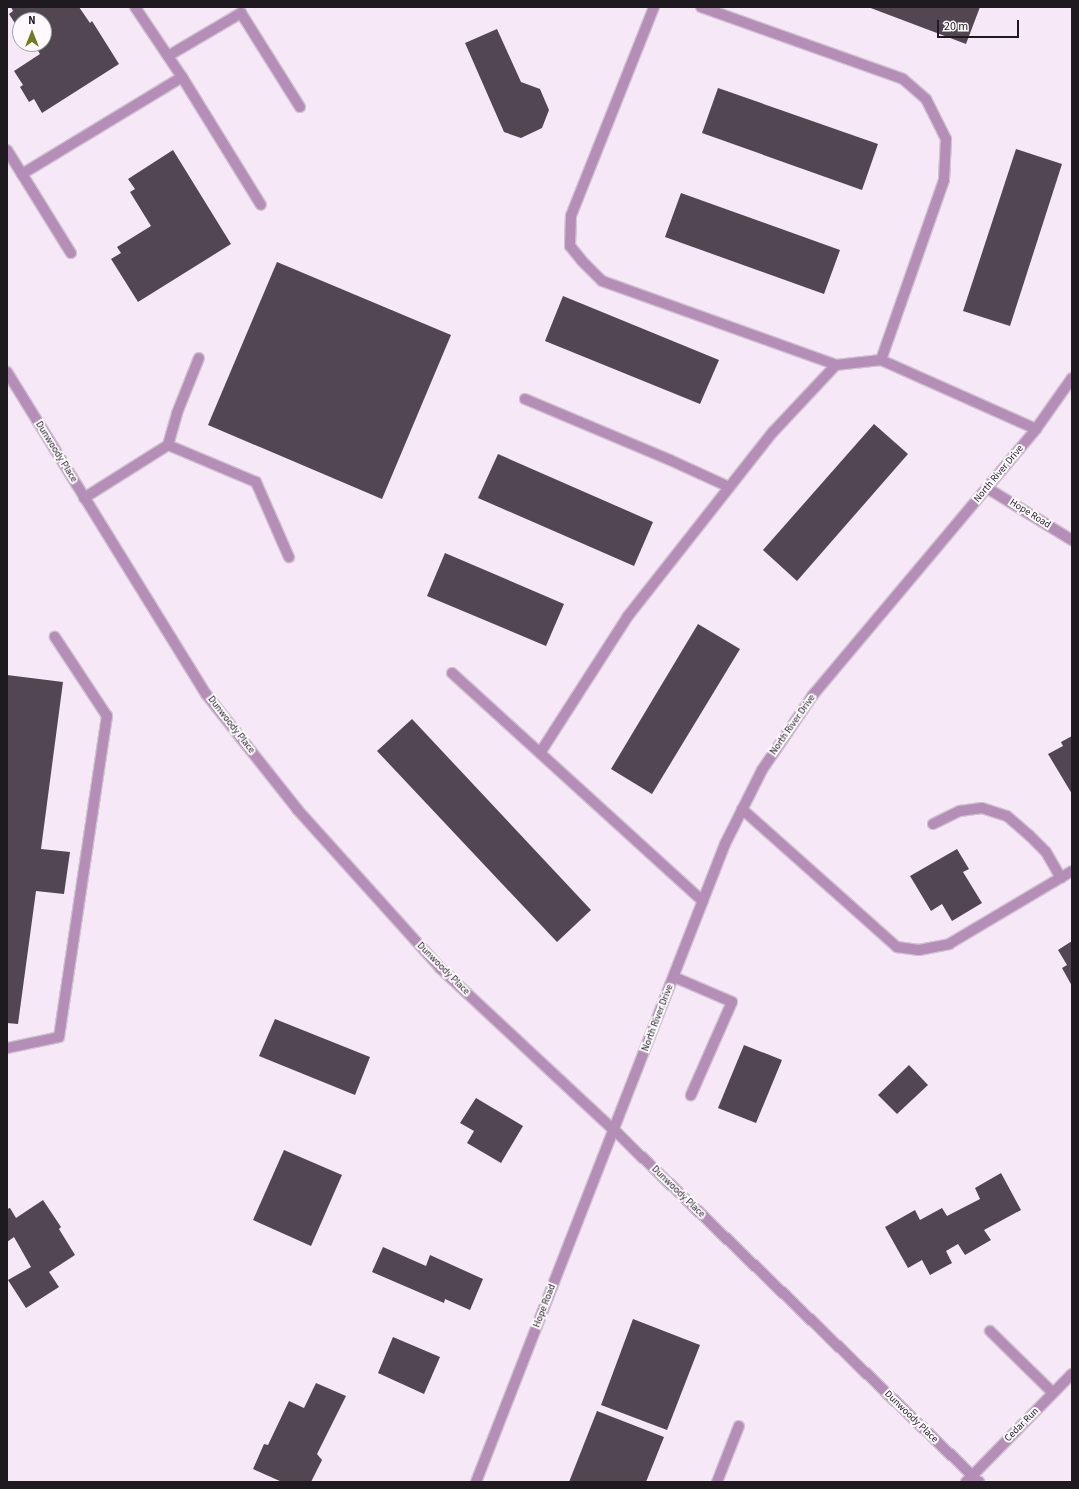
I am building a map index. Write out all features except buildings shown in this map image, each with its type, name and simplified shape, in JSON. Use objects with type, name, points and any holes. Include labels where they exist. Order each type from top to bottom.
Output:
[{"type":"street","points":[[135,7],[182,77],[261,205]]},
{"type":"street","points":[[654,7],[571,216],[570,246],[582,261],[602,281],[836,365],[881,360],[1036,429]]},
{"type":"street","points":[[701,7],[904,79],[926,99],[946,139],[944,180],[881,360]]},
{"type":"street","points":[[168,56],[241,13],[300,107]]},
{"type":"street","points":[[22,174],[182,77]]},
{"type":"street","points":[[7,150],[71,253]]},
{"type":"street","points":[[84,498],[168,445],[177,413],[199,358]]},
{"type":"street","points":[[540,753],[628,616],[773,432],[836,365]]},
{"type":"street","name":"Dunwoody Place","points":[[7,372],[206,694],[297,809],[440,968],[614,1130],[972,1480]]},
{"type":"street","name":"North River Drive","points":[[614,1130],[725,844],[762,770],[814,695],[1036,429],[1072,378]]},
{"type":"street","points":[[525,399],[670,460],[729,487]]},
{"type":"street","points":[[168,445],[256,482],[289,558]]},
{"type":"street","name":"Hope Road","points":[[987,488],[1072,540]]},
{"type":"street","points":[[7,1048],[59,1037],[107,716],[55,637]]},
{"type":"street","points":[[452,673],[703,901]]},
{"type":"street","points":[[933,824],[960,811],[982,808],[1007,816],[1046,852],[1061,878]]},
{"type":"street","points":[[742,809],[897,947],[919,950],[949,944],[1072,871]]},
{"type":"street","points":[[674,977],[732,1002],[691,1095]]},
{"type":"street","name":"Hope Road","points":[[476,1482],[614,1130]]},
{"type":"street","points":[[990,1331],[1053,1393]]},
{"type":"street","name":"Cedar Run","points":[[972,1480],[1072,1374]]},
{"type":"street","points":[[717,1482],[738,1426]]}]
